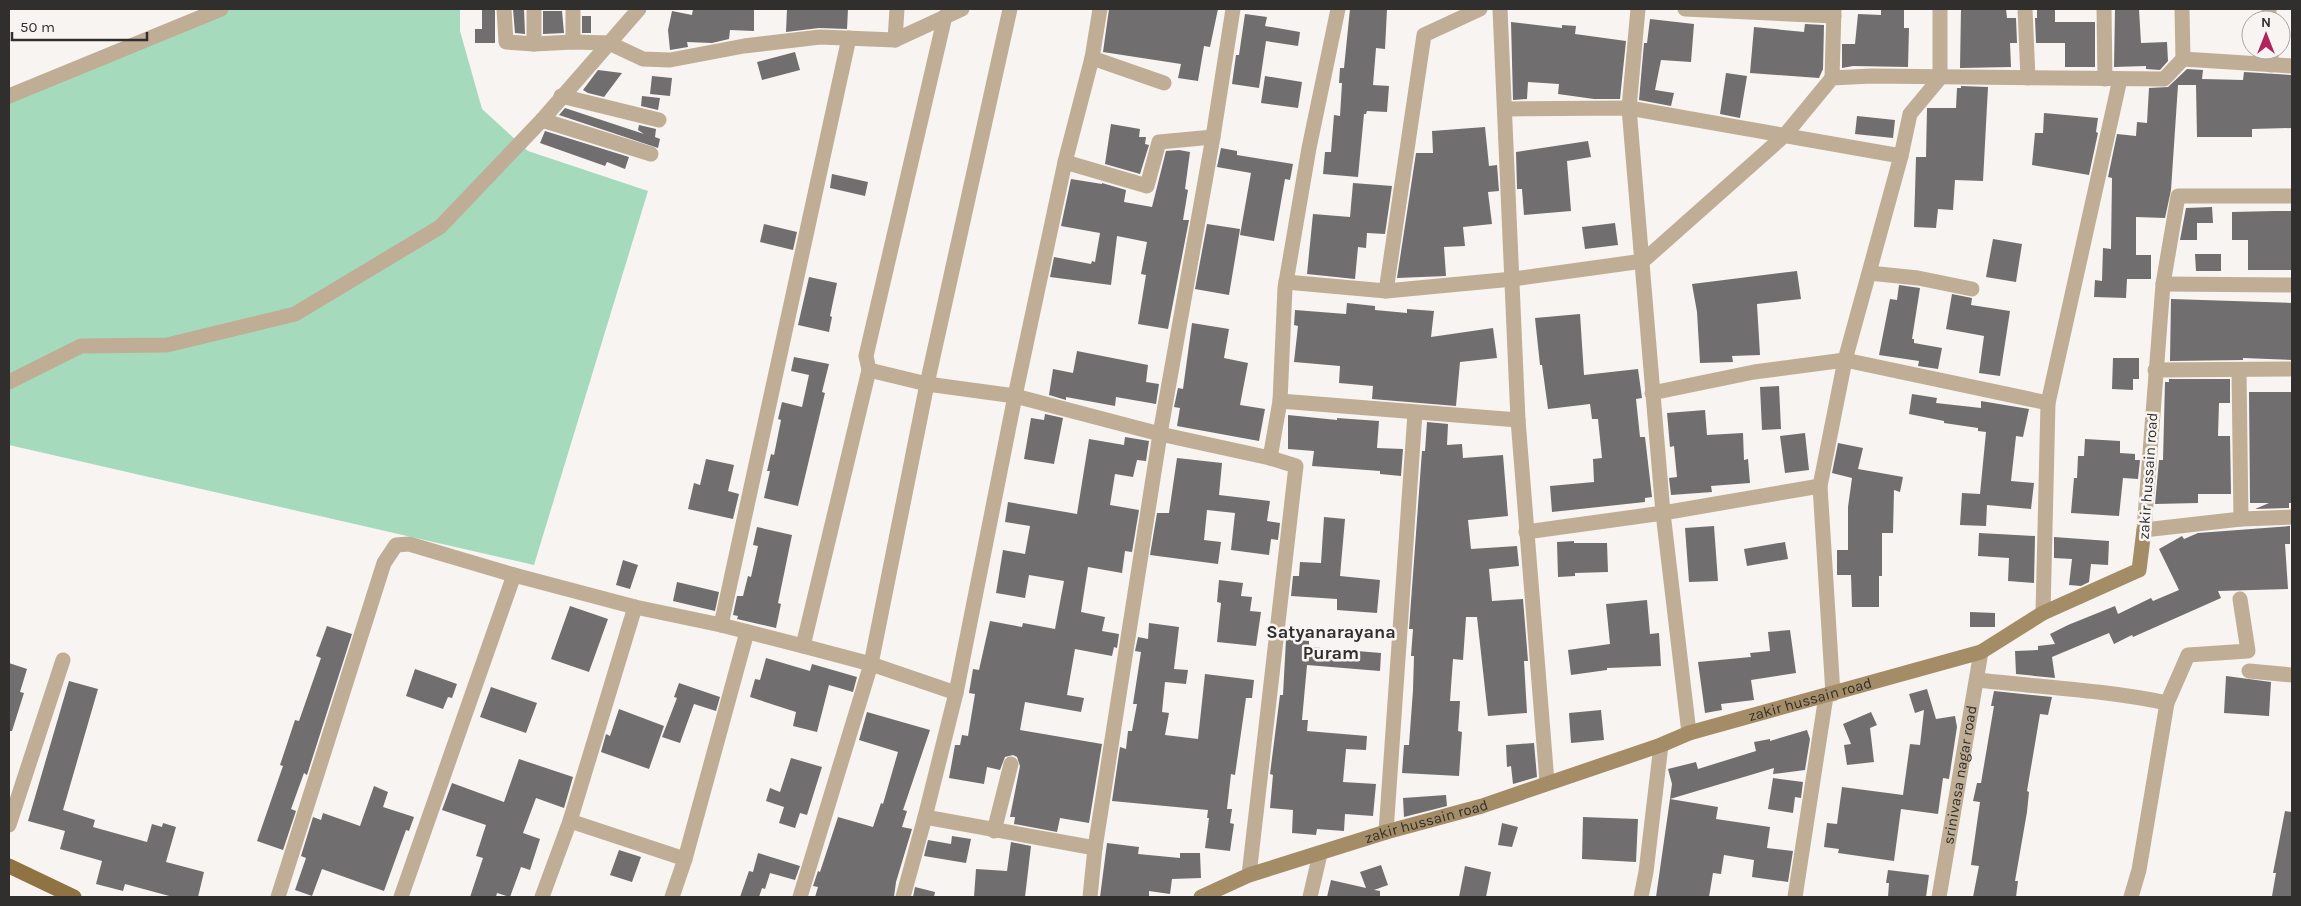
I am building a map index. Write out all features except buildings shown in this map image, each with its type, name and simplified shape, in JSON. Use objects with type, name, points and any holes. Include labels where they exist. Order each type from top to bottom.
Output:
[{"type":"main road","points":[[9,866],[74,897]]},
{"type":"street","points":[[9,96],[221,9]]},
{"type":"street","points":[[504,9],[506,42],[534,44],[609,43],[643,59],[670,60],[820,37],[895,40],[962,9]]},
{"type":"street","points":[[534,9],[534,44]]},
{"type":"street","points":[[573,9],[573,42]]},
{"type":"street","points":[[9,382],[81,346],[167,345],[295,314],[440,228],[542,120],[639,9]]},
{"type":"street","points":[[895,40],[898,9]]},
{"type":"street","points":[[800,897],[871,664],[927,384],[1010,9]]},
{"type":"street","points":[[903,897],[956,693],[1015,396],[1065,162],[1092,58],[1100,9]]},
{"type":"street","points":[[1090,897],[1095,848],[1160,434],[1213,137],[1233,9]]},
{"type":"street","points":[[1270,458],[1280,401],[1286,282],[1309,148],[1338,9]]},
{"type":"street","points":[[1386,291],[1424,35],[1480,9]]},
{"type":"street","points":[[1500,9],[1518,420],[1547,782]]},
{"type":"street","points":[[1638,9],[1630,108],[1663,513],[1690,733]]},
{"type":"street","points":[[1286,282],[1386,291],[1513,279],[1642,261],[1785,135],[1832,78],[1834,13],[1685,9]]},
{"type":"street","points":[[1795,897],[1829,695],[1820,486],[1845,360],[1901,156],[1910,114],[1940,78],[1940,9]]},
{"type":"street","points":[[2025,9],[2028,78]]},
{"type":"street","points":[[2104,9],[2105,78]]},
{"type":"street","points":[[1832,78],[2164,79],[2183,59],[2182,9]]},
{"type":"street","points":[[803,646],[869,370],[866,356],[946,16]]},
{"type":"street","points":[[721,625],[849,38]]},
{"type":"street","points":[[1092,58],[1164,83]]},
{"type":"street","points":[[2183,59],[2241,58]]},
{"type":"street","points":[[2276,60],[2292,66]]},
{"type":"street","points":[[2043,613],[2048,403],[2120,78]]},
{"type":"street","points":[[561,96],[659,120]]},
{"type":"street","points":[[1505,109],[1630,108],[1901,156]]},
{"type":"street","points":[[542,120],[651,154]]},
{"type":"street","points":[[1065,162],[1147,186],[1158,142],[1213,137]]},
{"type":"street","name":"zakir hussain road","points":[[1201,897],[1249,875],[1386,832],[1482,806],[1547,782],[1662,745],[1690,733],[1981,652],[2043,613],[2139,570],[2144,530],[2163,284],[2178,196],[2292,196]]},
{"type":"street","points":[[1869,273],[1918,278],[1972,289]]},
{"type":"street","points":[[2163,284],[2292,285]]},
{"type":"street","points":[[1652,392],[1754,372],[1845,360],[2048,403]]},
{"type":"street","points":[[2155,370],[2239,371],[2292,369]]},
{"type":"street","points":[[869,370],[927,384],[1015,396],[1160,434],[1270,458],[1296,466],[1249,875]]},
{"type":"street","points":[[2239,371],[2241,519]]},
{"type":"street","points":[[1280,401],[1415,414],[1518,420]]},
{"type":"street","points":[[1386,832],[1415,414]]},
{"type":"street","points":[[1526,532],[1663,513],[1820,486]]},
{"type":"street","points":[[2144,530],[2241,519],[2292,518]]},
{"type":"street","points":[[278,897],[384,563],[396,545],[409,544],[514,575],[635,607],[721,625],[803,646],[871,664],[956,693]]},
{"type":"street","points":[[401,897],[514,575]]},
{"type":"street","points":[[2131,897],[2139,870],[2167,703],[2188,655],[2248,651],[2240,599]]},
{"type":"street","points":[[542,897],[570,821],[635,607]]},
{"type":"street","points":[[672,897],[685,859],[747,632]]},
{"type":"street","name":"srinivasa nagar road","points":[[1939,897],[1981,652]]},
{"type":"street","points":[[9,825],[62,660]]},
{"type":"street","points":[[2249,671],[2292,676]]},
{"type":"street","points":[[1976,680],[2128,695],[2167,703]]},
{"type":"street","points":[[1641,897],[1646,872],[1662,745]]},
{"type":"street","points":[[994,831],[1011,764]]},
{"type":"street","points":[[925,817],[1095,848]]},
{"type":"street","points":[[570,821],[685,859]]},
{"type":"street","points":[[1310,897],[1320,854]]},
{"type":"green space","points":[[212,9],[460,9],[460,31],[482,109],[528,151],[648,191],[534,565],[9,445],[9,89]]},
{"type":"district","name":"Satyanarayana Puram","points":[[1331,642]]}]
